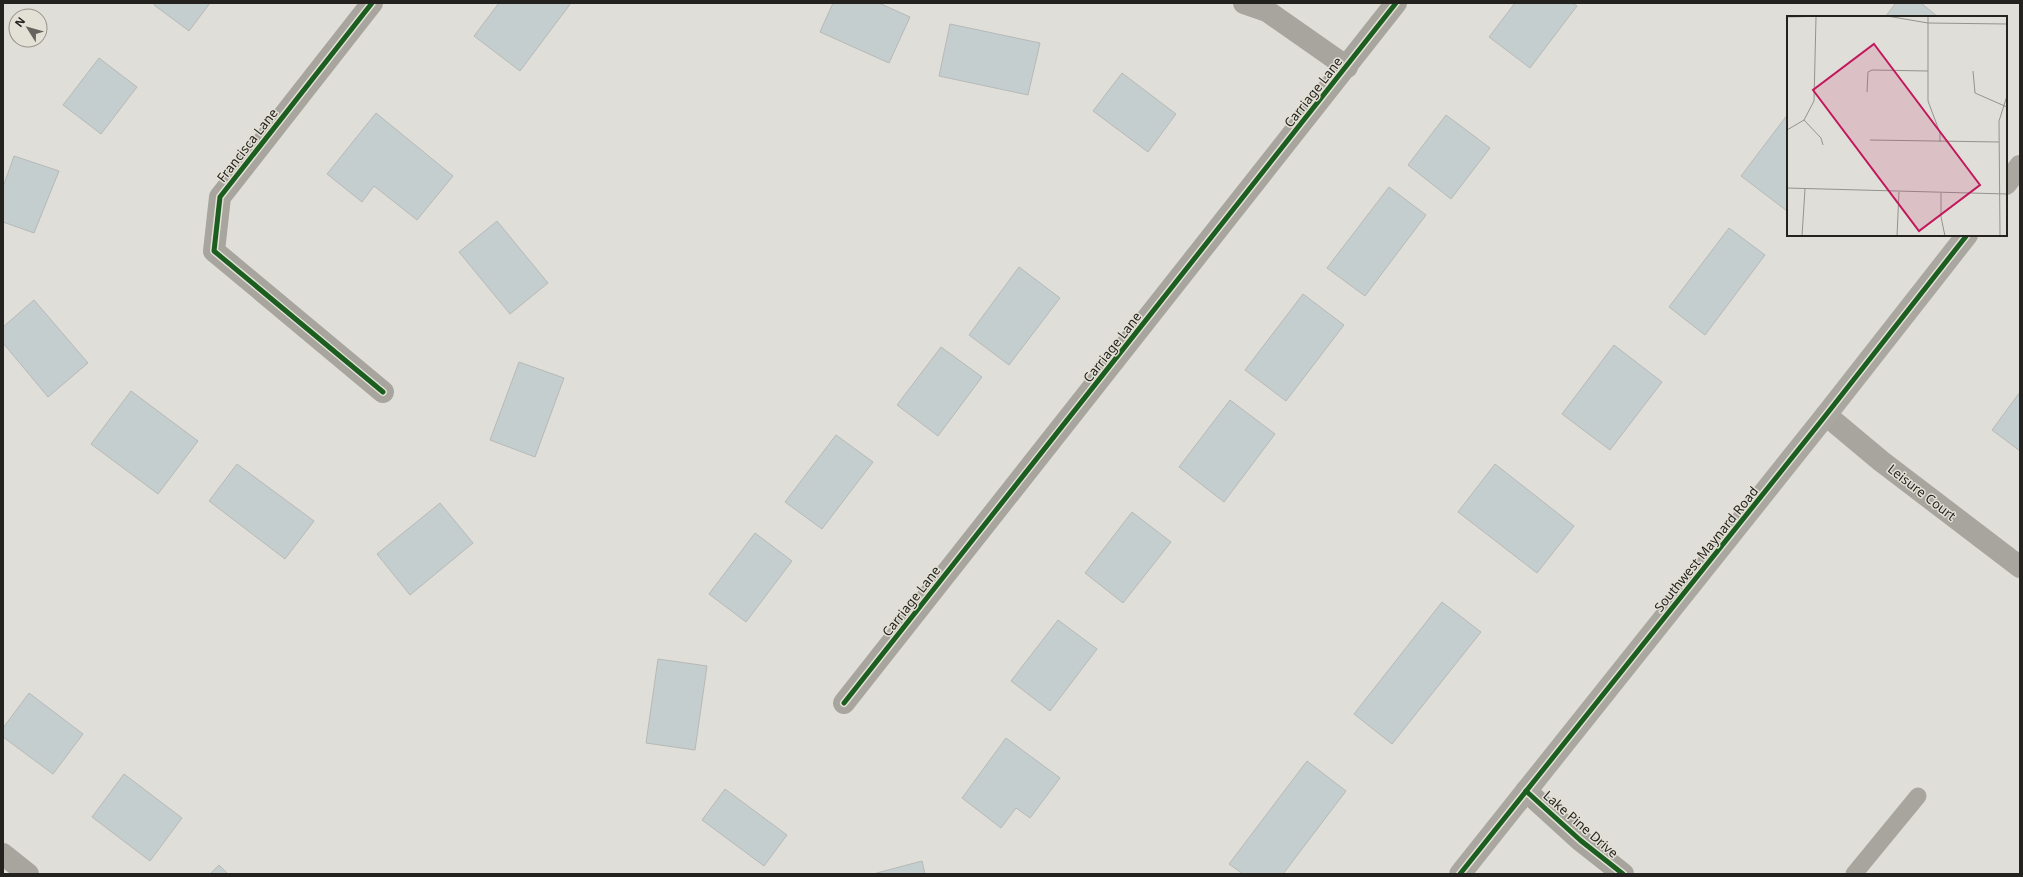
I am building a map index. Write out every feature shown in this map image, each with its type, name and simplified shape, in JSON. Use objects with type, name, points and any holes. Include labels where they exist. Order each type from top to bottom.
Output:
[{"type":"main road","points":[[2007,183],[2020,166]]},
{"type":"main road","name":"Southwest Maynard Road","points":[[1460,874],[1826,415],[1966,236]]},
{"type":"street","name":"Francisca Lane","points":[[372,3],[220,197],[214,251],[383,392]]},
{"type":"street","points":[[1244,3],[1267,11],[1347,67]]},
{"type":"street","name":"Carriage Lane","points":[[844,703],[1396,3]]},
{"type":"street","name":"Leisure Court","points":[[1826,415],[1881,461],[2020,567]]},
{"type":"street","name":"Lake Pine Drive","points":[[1526,791],[1580,840],[1623,874]]},
{"type":"street","points":[[3,854],[28,874]]},
{"type":"lane","points":[[1854,874],[1918,796]]},
{"type":"building","points":[[155,3],[210,3],[189,31],[154,5]]},
{"type":"building","points":[[499,3],[571,3],[520,71],[474,36]]},
{"type":"building","points":[[833,3],[879,3],[910,17],[889,63],[820,32]]},
{"type":"building","points":[[1515,3],[1572,3],[1577,6],[1530,68],[1489,37]]},
{"type":"building","points":[[1896,3],[1921,3],[1937,16],[1886,16]]},
{"type":"building","points":[[950,24],[1040,43],[1028,95],[939,76]]},
{"type":"building","points":[[99,58],[137,87],[101,134],[63,105]]},
{"type":"building","points":[[1122,73],[1176,114],[1148,152],[1093,111]]},
{"type":"building","points":[[376,113],[453,176],[417,220],[374,186],[362,202],[327,174]]},
{"type":"building","points":[[1446,115],[1490,148],[1451,199],[1408,165]]},
{"type":"building","points":[[1787,115],[1787,211],[1741,176]]},
{"type":"building","points":[[14,156],[59,171],[34,233],[3,222],[3,187]]},
{"type":"building","points":[[1389,187],[1426,215],[1365,296],[1327,268]]},
{"type":"building","points":[[497,221],[548,283],[510,314],[459,252]]},
{"type":"building","points":[[1729,228],[1765,255],[1705,335],[1669,307]]},
{"type":"building","points":[[1019,267],[1060,298],[1009,365],[969,335]]},
{"type":"building","points":[[1303,294],[1344,325],[1286,401],[1245,370]]},
{"type":"building","points":[[34,300],[88,363],[48,397],[3,343],[3,327]]},
{"type":"building","points":[[1614,345],[1662,382],[1610,450],[1562,414]]},
{"type":"building","points":[[941,347],[982,377],[938,436],[897,405]]},
{"type":"building","points":[[519,362],[564,378],[535,457],[490,440]]},
{"type":"building","points":[[131,391],[198,441],[158,494],[91,444]]},
{"type":"building","points":[[2020,392],[2020,451],[1992,430]]},
{"type":"building","points":[[1230,400],[1275,434],[1224,502],[1179,467]]},
{"type":"building","points":[[836,435],[873,462],[822,529],[785,502]]},
{"type":"building","points":[[237,464],[314,521],[285,559],[209,501]]},
{"type":"building","points":[[1495,464],[1574,526],[1537,573],[1458,512]]},
{"type":"building","points":[[440,503],[473,543],[410,595],[377,554]]},
{"type":"building","points":[[1132,512],[1171,542],[1123,603],[1085,573]]},
{"type":"building","points":[[755,533],[792,561],[746,622],[709,594]]},
{"type":"building","points":[[1442,602],[1481,632],[1392,744],[1354,714]]},
{"type":"building","points":[[1058,620],[1097,649],[1050,711],[1011,681]]},
{"type":"building","points":[[658,659],[707,666],[695,750],[646,743]]},
{"type":"building","points":[[29,693],[83,734],[53,774],[3,737],[3,728]]},
{"type":"building","points":[[1006,738],[1060,778],[1030,818],[1016,808],[1001,828],[962,798]]},
{"type":"building","points":[[1307,761],[1346,791],[1283,874],[1243,874],[1229,864]]},
{"type":"building","points":[[124,774],[182,818],[150,861],[92,817]]},
{"type":"building","points":[[725,789],[787,835],[764,866],[702,820]]},
{"type":"building","points":[[922,861],[925,874],[873,874]]},
{"type":"building","points":[[219,865],[228,874],[210,874]]},
{"type":"cycle path","points":[[372,3],[220,197],[214,251],[383,392]]},
{"type":"cycle path","points":[[844,703],[1396,3]]},
{"type":"cycle path","points":[[1460,874],[1826,415],[1966,236]]},
{"type":"cycle path","points":[[1526,791],[1580,840],[1623,874]]}]
